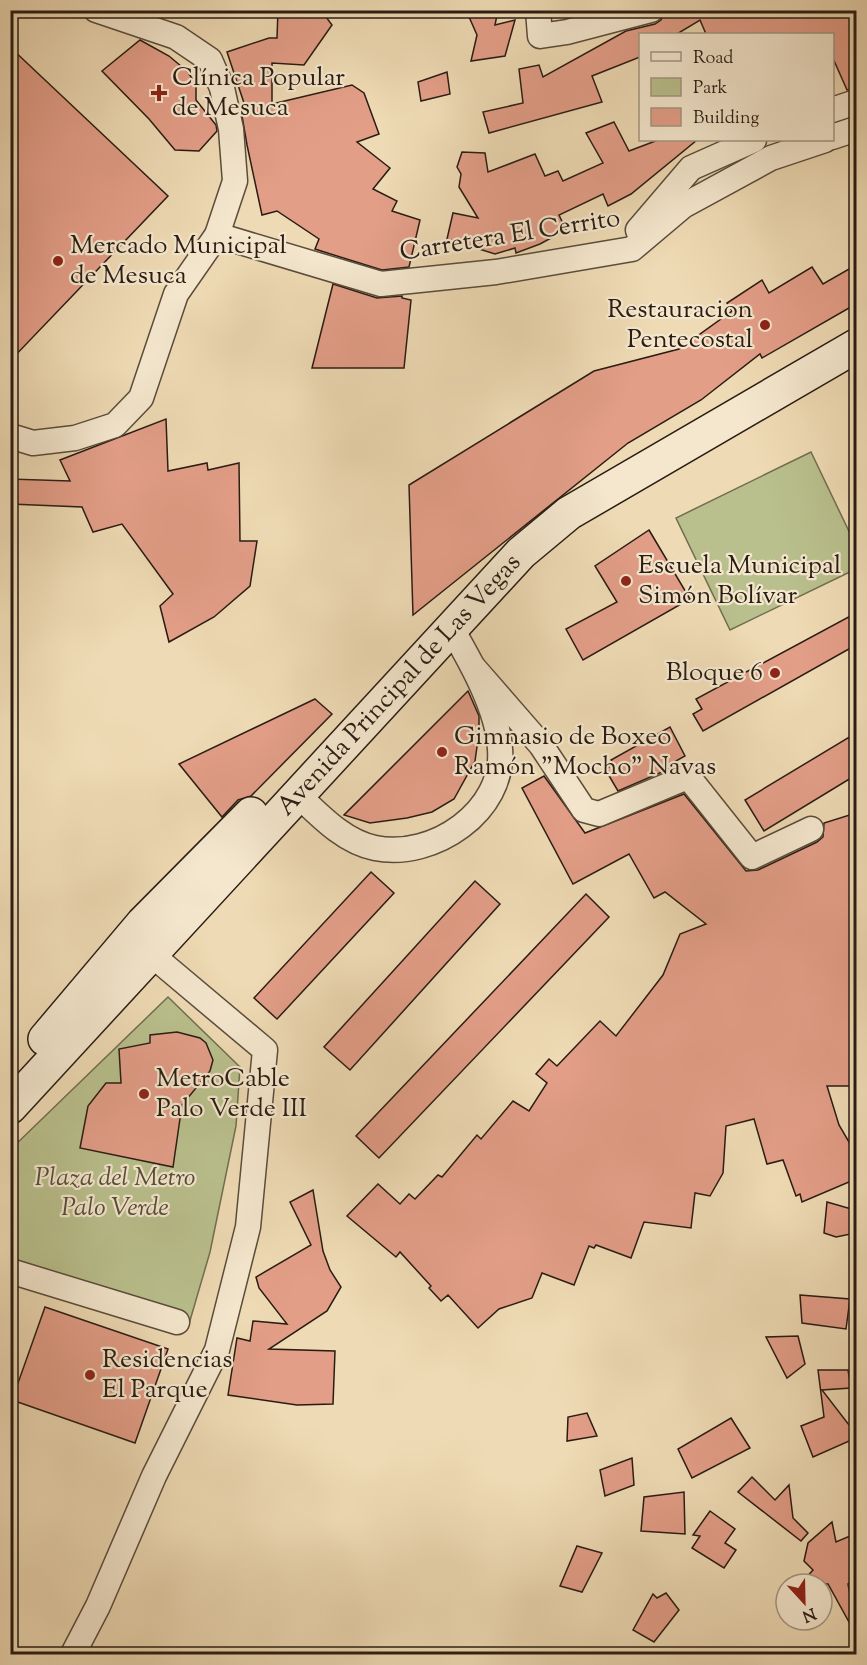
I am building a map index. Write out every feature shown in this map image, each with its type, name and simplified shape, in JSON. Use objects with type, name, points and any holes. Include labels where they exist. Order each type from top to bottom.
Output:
[{"type":"street","points":[[10,436],[33,443],[75,438],[115,425],[141,398],[176,294],[217,235],[235,181],[231,129],[222,88],[210,60],[176,36],[96,10]]},
{"type":"street","points":[[538,10],[540,36],[567,32],[651,10]]},
{"type":"street","points":[[834,109],[856,102]]},
{"type":"street","points":[[834,136],[856,129]]},
{"type":"street","points":[[619,252],[691,168],[752,141]]},
{"type":"street","name":"Carretera El Cerrito","points":[[217,235],[381,284],[496,272],[632,249],[693,200],[771,158],[822,141]]},
{"type":"street","name":"Avenida Principal de Las Vegas","points":[[10,1079],[143,923],[517,537],[598,472],[856,322]]},
{"type":"street","name":"Avenida Principal de Las Vegas","points":[[10,1107],[152,955],[297,794],[453,631],[521,554],[568,513],[856,346]]},
{"type":"street","points":[[453,631],[474,668],[541,745],[584,810],[599,814],[685,778],[690,779],[752,857],[811,829]]},
{"type":"street","points":[[297,794],[341,832],[375,848],[413,849],[449,835],[484,807],[498,774],[500,749],[474,668]]},
{"type":"street","points":[[73,1654],[98,1606],[154,1476],[217,1350],[248,1227],[265,1050],[152,955],[143,923]]},
{"type":"street","points":[[10,1271],[177,1322]]},
{"type":"green space","points":[[811,452],[856,546],[856,569],[730,630],[676,518]]},
{"type":"green space","name":"Plaza del Metro Palo Verde","points":[[168,997],[240,1067],[236,1126],[210,1252],[189,1324],[11,1272],[11,1149]]},
{"type":"building","points":[[278,10],[321,10],[332,25],[304,65],[272,63],[272,104],[352,85],[364,93],[379,134],[357,142],[390,168],[373,189],[397,201],[392,211],[420,220],[409,267],[382,270],[315,249],[319,239],[277,211],[262,215],[241,110],[246,109],[227,52],[269,38],[277,38]]},
{"type":"building","points":[[466,10],[498,10],[495,25],[515,20],[505,56],[471,61],[477,35]]},
{"type":"building","points":[[665,10],[856,10],[856,88],[847,90],[834,61],[834,33],[706,33],[700,20],[679,33],[639,33],[639,57],[592,76],[602,102],[489,133],[483,112],[523,103],[519,69],[539,65],[543,77],[626,31],[655,24],[661,20]]},
{"type":"building","name":"Clínica Popular de Mesuca","points":[[140,40],[169,56],[188,72],[196,85],[196,100],[216,125],[217,131],[199,151],[175,150],[149,119],[102,71]]},
{"type":"building","name":"Mercado Municipal de Mesuca","points":[[10,47],[168,196],[10,361]]},
{"type":"building","points":[[447,72],[450,94],[421,101],[418,82]]},
{"type":"building","points":[[614,122],[629,151],[655,141],[696,141],[631,194],[608,206],[603,194],[559,215],[566,230],[540,244],[516,253],[515,248],[495,254],[447,239],[453,213],[478,218],[459,187],[461,174],[457,167],[462,152],[485,153],[488,172],[535,154],[545,176],[558,171],[563,181],[603,163],[586,133]]},
{"type":"building","points":[[856,265],[856,304],[762,358],[760,354],[701,400],[628,443],[413,615],[409,485],[594,371],[679,349],[732,311],[727,303],[762,280],[769,293],[812,267],[823,284]]},
{"type":"building","points":[[333,284],[377,298],[402,296],[402,298],[411,300],[404,368],[312,368]]},
{"type":"building","points":[[166,419],[168,471],[207,463],[208,470],[239,463],[240,541],[257,541],[250,586],[214,617],[169,642],[160,606],[173,594],[122,524],[93,532],[82,507],[10,504],[10,479],[70,481],[60,460]]},
{"type":"building","points":[[649,530],[690,599],[583,660],[566,629],[617,602],[595,566]]},
{"type":"building","name":"Bloque 6","points":[[856,613],[856,645],[703,731],[693,714],[702,709],[696,699]]},
{"type":"building","name":"Gimnasio de Boxeo Ramón \"Mocho\" Navas","points":[[468,691],[479,716],[479,732],[475,761],[454,799],[432,812],[407,818],[370,823],[344,815]]},
{"type":"building","points":[[315,699],[332,714],[251,796],[238,800],[222,817],[179,764]]},
{"type":"building","points":[[670,727],[685,756],[674,762],[676,766],[618,791],[605,769],[614,764],[611,760]]},
{"type":"building","points":[[856,733],[856,775],[764,831],[745,800]]},
{"type":"building","points":[[544,776],[585,833],[684,794],[746,871],[758,870],[817,842],[823,837],[824,823],[856,813],[856,1086],[827,1086],[839,1125],[856,1154],[856,1179],[802,1202],[800,1194],[796,1196],[783,1160],[767,1164],[754,1119],[726,1126],[723,1173],[710,1196],[695,1193],[691,1228],[644,1222],[631,1258],[596,1245],[594,1248],[589,1246],[574,1285],[542,1273],[532,1298],[499,1309],[478,1328],[448,1295],[441,1301],[429,1288],[431,1286],[400,1252],[396,1257],[347,1216],[378,1184],[400,1204],[409,1194],[415,1199],[438,1175],[442,1177],[477,1135],[481,1139],[513,1101],[529,1111],[547,1083],[536,1074],[549,1059],[557,1066],[600,1021],[616,1036],[663,975],[680,934],[706,924],[665,892],[654,898],[629,854],[573,884],[522,788]]},
{"type":"building","points":[[371,872],[394,893],[277,1019],[254,998]]},
{"type":"building","points":[[475,881],[500,904],[350,1070],[324,1047]]},
{"type":"building","points":[[586,894],[609,917],[379,1158],[356,1136]]},
{"type":"building","name":"MetroCable Palo Verde III","points":[[177,1032],[200,1038],[206,1043],[213,1060],[210,1071],[182,1105],[173,1167],[80,1148],[88,1106],[106,1083],[121,1083],[119,1049],[150,1043],[150,1035]]},
{"type":"building","points":[[313,1190],[323,1251],[330,1270],[341,1287],[327,1311],[269,1349],[335,1351],[333,1404],[297,1405],[228,1395],[237,1338],[250,1341],[253,1321],[287,1324],[259,1288],[256,1277],[311,1245],[290,1202]]},
{"type":"building","points":[[827,1202],[855,1210],[856,1233],[836,1237],[824,1233]]},
{"type":"building","points":[[800,1295],[850,1299],[846,1329],[802,1323]]},
{"type":"building","name":"Residencias El Parque","points":[[45,1307],[168,1349],[135,1443],[12,1400]]},
{"type":"building","points":[[798,1336],[805,1364],[787,1378],[766,1337]]},
{"type":"building","points":[[818,1370],[848,1370],[851,1388],[822,1390],[856,1434],[856,1438],[813,1457],[801,1426],[824,1417]]},
{"type":"building","points":[[587,1413],[597,1436],[567,1441],[568,1417]]},
{"type":"building","points":[[731,1418],[750,1448],[692,1478],[678,1449]]},
{"type":"building","points":[[632,1458],[634,1485],[605,1496],[600,1470]]},
{"type":"building","points":[[752,1477],[775,1500],[789,1485],[793,1518],[808,1533],[801,1541],[738,1492]]},
{"type":"building","points":[[684,1492],[685,1534],[641,1531],[644,1497]]},
{"type":"building","points":[[710,1511],[735,1529],[725,1543],[736,1550],[724,1568],[692,1548],[700,1536],[693,1535]]},
{"type":"building","points":[[832,1522],[836,1542],[850,1536],[856,1554],[856,1580],[848,1584],[856,1628],[854,1631],[834,1595],[834,1572],[811,1572],[813,1570],[804,1561],[808,1543]]},
{"type":"building","points":[[577,1546],[602,1553],[582,1592],[560,1586]]},
{"type":"building","points":[[666,1593],[679,1610],[654,1642],[633,1630],[653,1594],[657,1598]]},
{"type":"place","name":"Clínica Popular de Mesuca","points":[[159,93]]},
{"type":"place","name":"Mercado Municipal de Mesuca","points":[[58,261]]},
{"type":"place","name":"Restauracion Pentecostal","points":[[765,325]]},
{"type":"place","name":"Escuela Municipal Simón Bolívar","points":[[626,581]]},
{"type":"place","name":"Bloque 6","points":[[775,673]]},
{"type":"place","name":"Gimnasio de Boxeo Ramón \"Mocho\" Navas","points":[[442,752]]},
{"type":"place","name":"MetroCable Palo Verde III","points":[[144,1094]]},
{"type":"place","name":"Residencias El Parque","points":[[90,1375]]}]
